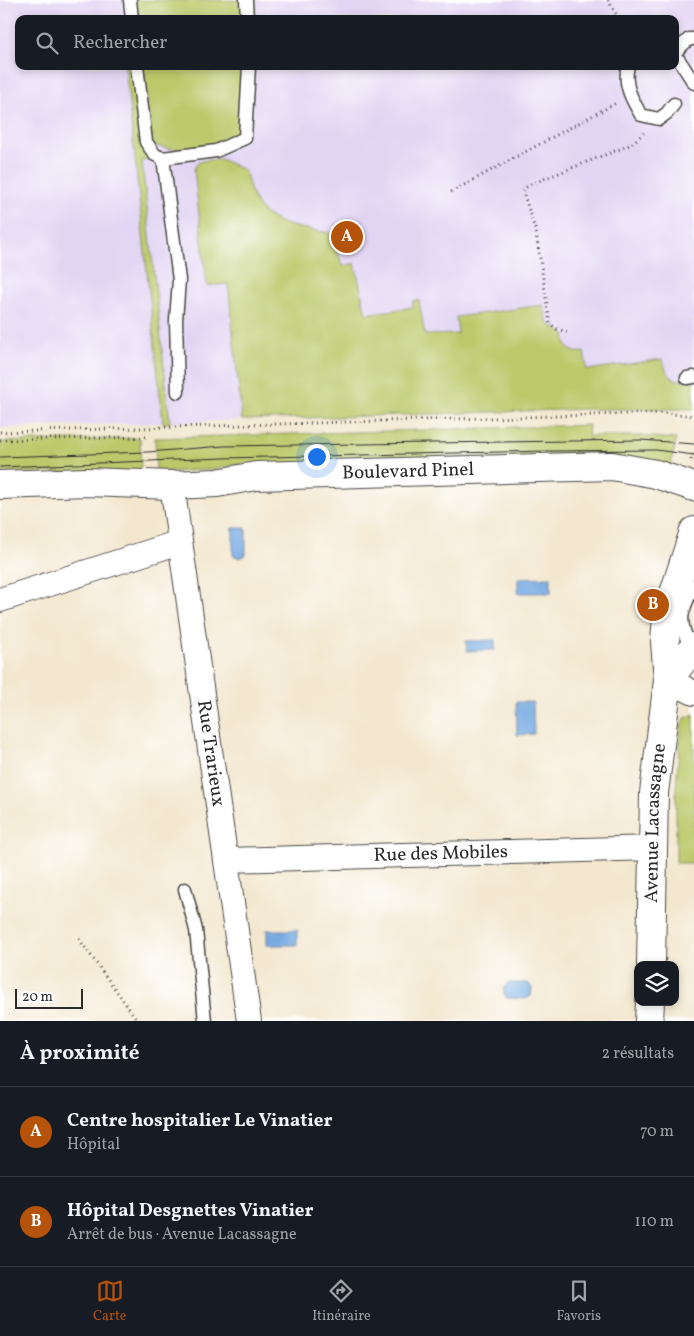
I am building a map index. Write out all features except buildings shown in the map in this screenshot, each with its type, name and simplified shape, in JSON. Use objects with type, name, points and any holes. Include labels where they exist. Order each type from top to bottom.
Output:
[{"type":"main road","name":"Boulevard Pinel","points":[[0,484],[87,482],[172,485],[217,483],[256,476],[612,466],[656,474],[694,487]]},
{"type":"main road","name":"Avenue Lacassagne","points":[[651,961],[654,794],[668,680],[665,642],[667,615],[694,531]]},
{"type":"main road","points":[[668,680],[693,649]]},
{"type":"main road","points":[[649,1021],[650,1006]]},
{"type":"street","name":"Rue Trarieux","points":[[172,485],[249,1021]]},
{"type":"street","points":[[0,600],[180,542]]},
{"type":"street","points":[[668,680],[694,693]]},
{"type":"street","name":"Rue des Mobiles","points":[[226,860],[654,848]]},
{"type":"lane","points":[[130,0],[132,15]]},
{"type":"lane","points":[[246,0],[247,15]]},
{"type":"lane","points":[[679,48],[689,39],[694,39]]},
{"type":"lane","points":[[679,60],[694,83]]},
{"type":"lane","points":[[137,70],[146,142],[155,155],[163,158],[216,151],[245,138],[249,70]]},
{"type":"lane","points":[[627,70],[630,96],[641,115],[659,119],[668,113],[674,104]]},
{"type":"lane","points":[[163,158],[180,280],[176,320],[178,392]]},
{"type":"lane","points":[[693,649],[683,632],[681,610],[694,586]]},
{"type":"lane","points":[[184,889],[196,930],[205,1021]]},
{"type":"path","points":[[608,0],[617,15]]},
{"type":"path","points":[[451,192],[630,96]]},
{"type":"path","points":[[567,332],[557,330],[550,324],[536,232],[523,192],[531,184],[630,145],[643,134],[652,117]]},
{"type":"path","points":[[0,432],[661,413],[694,416]]},
{"type":"path","points":[[0,440],[148,437]]},
{"type":"path","points":[[79,939],[138,1021]]},
{"type":"shaded area","points":[[0,0],[694,0],[694,409],[591,409],[0,428]]},
{"type":"green space","points":[[135,0],[241,0],[242,15],[137,15]]},
{"type":"green space","points":[[125,70],[133,70],[148,160],[142,161],[170,423],[163,423]]},
{"type":"green space","points":[[143,70],[242,70],[240,118],[235,137],[217,146],[200,149],[164,148],[152,143]]},
{"type":"green space","points":[[221,159],[244,170],[254,199],[268,215],[287,225],[330,233],[343,266],[355,263],[366,314],[413,307],[413,301],[419,300],[425,335],[458,334],[456,317],[543,305],[548,323],[566,335],[567,347],[572,351],[584,352],[587,370],[663,359],[669,375],[673,378],[682,381],[694,380],[694,409],[591,409],[242,420],[228,284],[207,286],[194,170],[198,163]]},
{"type":"green space","points":[[589,425],[588,436],[641,436],[676,439],[671,465],[244,464],[210,470],[156,472],[155,438]]},
{"type":"green space","points":[[140,438],[141,473],[0,472],[0,442]]},
{"type":"green space","points":[[694,714],[694,863],[676,863],[676,787],[681,726],[685,718]]},
{"type":"water","points":[[233,528],[246,528],[246,555],[240,558],[233,555]]},
{"type":"water","points":[[551,577],[551,593],[518,593],[518,578]]},
{"type":"water","points":[[495,640],[495,650],[467,651],[466,641]]},
{"type":"water","points":[[516,702],[533,702],[534,734],[517,735]]},
{"type":"water","points":[[267,930],[297,930],[297,945],[267,945]]},
{"type":"water","points":[[508,983],[528,983],[532,988],[531,996],[526,999],[507,998],[504,994],[504,987]]},
{"type":"tram line","points":[[0,457],[148,452],[224,446],[641,440],[694,444]]},
{"type":"tram line","points":[[0,467],[223,458],[548,451],[656,450],[694,455]]},
{"type":"place","name":"Centre hospitalier Le Vinatier","points":[[347,237]]},
{"type":"place","name":"Hôpital Desgnettes Vinatier","points":[[653,605]]}]
